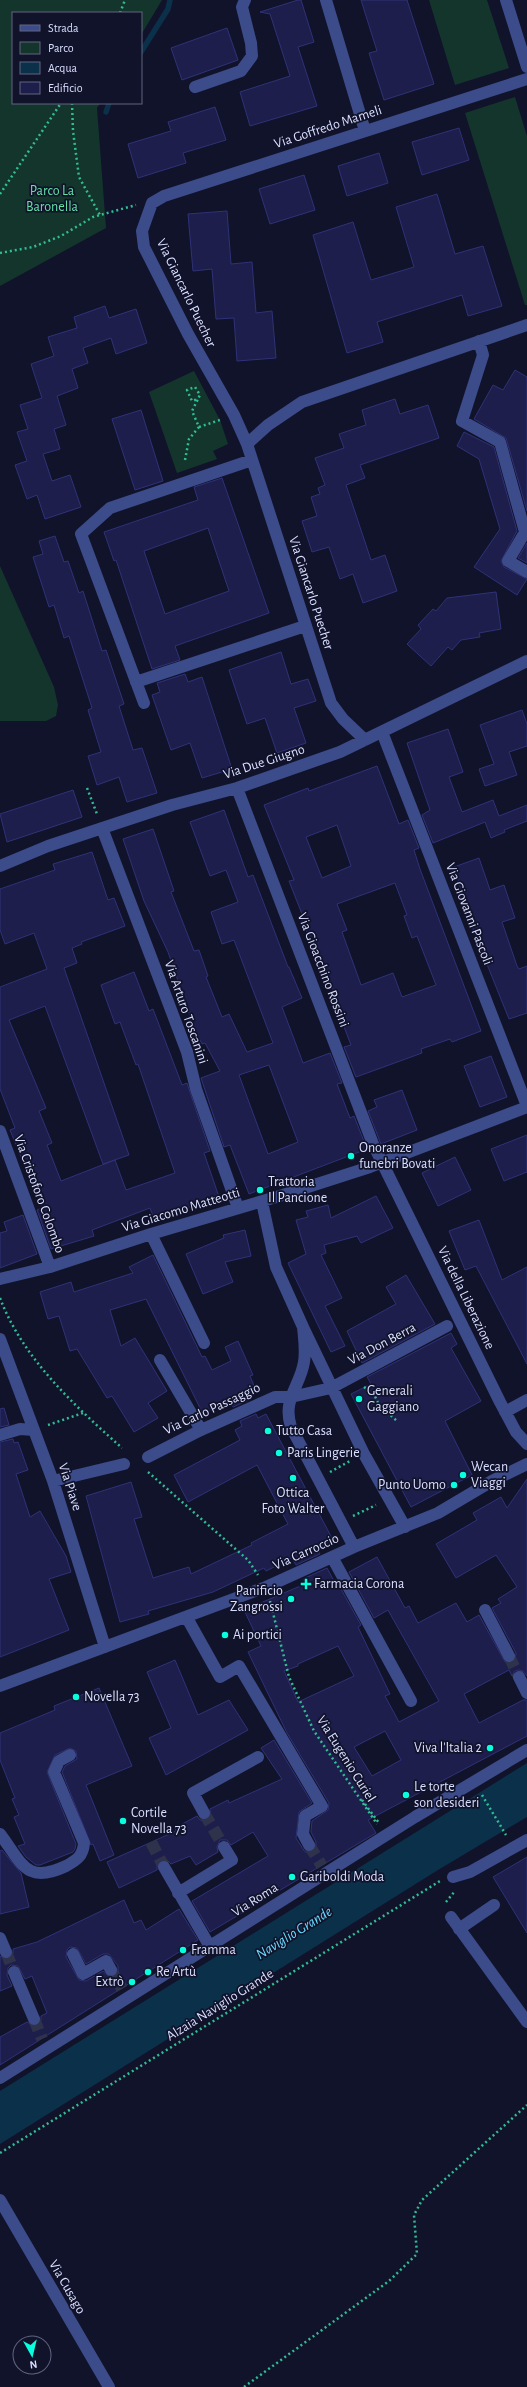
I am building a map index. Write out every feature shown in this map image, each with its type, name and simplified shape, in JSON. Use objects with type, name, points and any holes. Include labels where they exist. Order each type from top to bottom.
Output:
[{"type":"street","points":[[195,87],[241,71],[252,56],[251,43],[242,7],[245,0]]},
{"type":"street","points":[[326,0],[365,131]]},
{"type":"street","points":[[506,0],[527,67]]},
{"type":"street","name":"Via Goffredo Mameli","points":[[146,216],[152,203],[164,196],[527,79]]},
{"type":"street","name":"Via Giancarlo Puecher","points":[[146,216],[142,231],[144,247],[188,334],[234,415],[247,444],[331,703],[343,719],[365,740]]},
{"type":"street","points":[[247,444],[268,425],[302,402],[527,325]]},
{"type":"street","points":[[479,341],[483,355],[462,421],[500,442],[525,532],[508,561],[527,572]]},
{"type":"street","points":[[144,703],[81,534],[110,508],[252,460]]},
{"type":"street","points":[[136,682],[305,626]]},
{"type":"street","name":"Via Due Giugno","points":[[0,866],[48,846],[172,804],[237,788],[340,752],[527,662]]},
{"type":"street","name":"Via Giovanni Pascoli","points":[[382,732],[527,1107]]},
{"type":"street","name":"Via Gioacchino Rossini","points":[[237,788],[381,1162]]},
{"type":"street","name":"Via Arturo Toscanini","points":[[102,828],[187,1052],[196,1089],[238,1208]]},
{"type":"street","name":"Via Giacomo Matteotti","points":[[0,1279],[50,1267],[151,1234],[262,1202],[381,1162],[527,1107]]},
{"type":"street","name":"Via Cristoforo Colombo","points":[[0,1131],[50,1267]]},
{"type":"street","name":"Via della Liberazione","points":[[381,1162],[505,1412],[516,1432],[527,1444]]},
{"type":"street","points":[[262,1202],[276,1267],[302,1327],[364,1454],[405,1527]]},
{"type":"street","points":[[151,1234],[204,1343]]},
{"type":"street","name":"Via Don Berra","points":[[291,1397],[331,1388],[447,1326]]},
{"type":"street","points":[[302,1327],[304,1362],[291,1397],[287,1416],[354,1547]]},
{"type":"street","name":"Via Piave","points":[[0,1338],[53,1481],[106,1647]]},
{"type":"street","points":[[160,1360],[200,1430]]},
{"type":"street","name":"Via Carlo Passaggio","points":[[148,1457],[200,1430],[275,1397],[291,1397]]},
{"type":"street","points":[[505,1412],[527,1400]]},
{"type":"street","points":[[0,1435],[20,1429],[34,1430]]},
{"type":"street","points":[[53,1481],[124,1464]]},
{"type":"street","name":"Via Carroccio","points":[[0,1686],[187,1618],[266,1587],[354,1547],[450,1507],[492,1481],[527,1464]]},
{"type":"street","points":[[332,1557],[411,1701]]},
{"type":"street","points":[[485,1610],[509,1656]]},
{"type":"street","points":[[187,1618],[220,1677],[239,1666],[322,1806],[305,1816],[303,1834],[309,1845]]},
{"type":"street","points":[[519,1677],[527,1693]]},
{"type":"street","name":"Via Roma","points":[[0,2078],[44,2044],[124,1993],[209,1946],[325,1869],[527,1750]]},
{"type":"street","points":[[0,1834],[28,1870],[37,1874],[50,1873],[78,1860],[83,1851],[84,1843],[54,1772],[59,1761],[70,1755]]},
{"type":"street","points":[[204,1813],[193,1793],[258,1757]]},
{"type":"street","points":[[453,1877],[470,1872],[527,1840]]},
{"type":"street","points":[[178,1893],[232,1860],[224,1847]]},
{"type":"street","points":[[164,1867],[209,1946]]},
{"type":"street","points":[[459,1929],[494,1905]]},
{"type":"street","points":[[450,1916],[527,2022]]},
{"type":"street","points":[[0,1938],[6,1952]]},
{"type":"street","points":[[72,1954],[83,1974],[106,1961],[111,1970]]},
{"type":"street","points":[[14,1972],[34,2019]]},
{"type":"street","name":"Via Cusago","points":[[0,2200],[109,2387]]},
{"type":"path","points":[[120,12],[125,0]]},
{"type":"path","points":[[0,194],[60,104]]},
{"type":"path","points":[[72,104],[73,131],[79,177],[100,215]]},
{"type":"path","points":[[0,253],[33,247],[54,239],[100,215],[130,206]]},
{"type":"path","points":[[198,399],[192,401],[187,390],[195,387],[200,394],[198,399],[192,411],[199,427]]},
{"type":"path","points":[[185,460],[190,439],[199,427],[234,415]]},
{"type":"path","points":[[88,788],[102,828]]},
{"type":"path","points":[[357,1374],[363,1387],[374,1394],[379,1406],[397,1421]]},
{"type":"path","points":[[34,1430],[83,1413]]},
{"type":"path","points":[[318,1479],[364,1454]]},
{"type":"path","points":[[341,1522],[389,1498]]},
{"type":"path","name":"Via Eugenio Curiel","points":[[266,1587],[289,1677],[314,1731],[362,1800],[360,1802],[376,1824],[385,1819]]},
{"type":"path","points":[[479,1791],[507,1837]]},
{"type":"path","points":[[450,1916],[442,1905],[449,1900],[455,1891],[453,1877]]},
{"type":"path","name":"Alzaia Naviglio Grande","points":[[0,2153],[435,1883],[453,1877]]},
{"type":"path","points":[[244,2387],[389,2281],[406,2265],[417,2254],[414,2215],[422,2200],[527,2105]]},
{"type":"green space","name":"Parco La Baronella","points":[[0,0],[162,0],[142,33],[142,12],[12,12],[12,104],[99,104],[97,108],[106,228],[0,286]]},
{"type":"green space","points":[[429,0],[487,0],[509,68],[455,85]]},
{"type":"green space","points":[[515,97],[527,136],[527,305],[525,305],[465,113]]},
{"type":"green space","points":[[194,371],[220,420],[228,444],[213,451],[217,459],[177,473],[149,392]]},
{"type":"green space","points":[[0,566],[54,687],[58,705],[56,716],[46,721],[0,721]]},
{"type":"water","name":"Naviglio Grande","points":[[527,1763],[527,1817],[438,1870],[0,2144],[0,2091]]},
{"type":"building","points":[[301,0],[314,42],[298,47],[317,106],[250,126],[240,92],[290,76],[270,14],[260,12]]},
{"type":"building","points":[[361,0],[407,0],[434,84],[384,100],[369,53],[377,51]]},
{"type":"building","points":[[227,28],[238,60],[182,80],[171,48]]},
{"type":"building","points":[[215,107],[226,140],[183,153],[186,163],[138,178],[128,144],[171,131],[168,122]]},
{"type":"building","points":[[459,128],[469,160],[422,175],[412,142]]},
{"type":"building","points":[[379,153],[388,183],[347,196],[338,166]]},
{"type":"building","points":[[304,175],[315,210],[270,224],[259,189]]},
{"type":"building","points":[[437,194],[455,254],[483,246],[502,306],[468,316],[462,295],[377,322],[383,342],[347,353],[313,235],[353,222],[371,280],[414,267],[396,207]]},
{"type":"building","points":[[227,211],[231,264],[252,262],[256,313],[272,311],[276,358],[237,361],[234,318],[216,319],[212,269],[193,271],[188,214]]},
{"type":"building","points":[[105,306],[109,318],[136,309],[147,343],[116,354],[111,338],[83,348],[88,363],[72,369],[78,388],[57,396],[66,425],[54,429],[60,449],[43,454],[52,481],[70,475],[81,507],[45,519],[37,495],[27,499],[15,465],[27,461],[17,432],[28,429],[20,405],[42,398],[31,364],[54,356],[48,337],[77,328],[74,317]]},
{"type":"building","points":[[515,370],[527,377],[527,511],[506,438],[474,419],[493,385],[503,390]]},
{"type":"building","points":[[395,399],[400,414],[428,405],[439,438],[360,465],[365,478],[346,485],[371,560],[385,555],[397,591],[363,603],[353,574],[340,579],[329,547],[312,552],[302,521],[317,516],[311,497],[320,494],[318,488],[325,485],[315,458],[344,448],[339,434],[366,425],[362,410]]},
{"type":"building","points":[[141,410],[163,481],[135,490],[112,419]]},
{"type":"building","points":[[464,432],[494,447],[517,531],[501,561],[504,567],[527,579],[517,595],[474,567],[500,529],[479,459],[457,446]]},
{"type":"building","points":[[222,478],[269,613],[175,646],[180,660],[152,669],[116,560],[114,561],[104,532],[198,500],[194,487]],"holes":[[[208,528],[229,591],[165,614],[144,551]]]},
{"type":"building","points":[[55,536],[64,562],[68,561],[79,593],[83,591],[102,651],[106,650],[124,704],[119,706],[133,750],[142,748],[157,793],[127,802],[119,777],[97,785],[88,756],[101,752],[88,710],[92,708],[69,636],[64,638],[54,605],[49,607],[33,557],[43,554],[39,541]]},
{"type":"building","points":[[527,543],[527,563],[518,558]]},
{"type":"building","points":[[496,592],[501,629],[479,633],[480,637],[461,640],[452,650],[448,647],[431,666],[407,644],[421,629],[418,625],[433,609],[436,611],[447,598]]},
{"type":"building","points":[[281,652],[291,684],[308,679],[316,701],[294,708],[306,743],[277,753],[265,718],[247,724],[229,670]]},
{"type":"building","points":[[185,674],[188,682],[202,677],[232,769],[202,778],[190,743],[171,750],[152,695],[160,692],[157,683]]},
{"type":"building","points":[[522,710],[527,724],[527,746],[509,752],[517,775],[485,786],[479,769],[494,764],[480,725]]},
{"type":"building","points":[[448,729],[463,772],[449,777],[462,812],[493,800],[499,816],[527,805],[527,821],[504,830],[505,832],[491,838],[485,822],[433,843],[422,815],[430,810],[407,743]]},
{"type":"building","points":[[377,766],[399,824],[408,820],[419,848],[414,850],[420,869],[481,1031],[452,1042],[450,1039],[421,1049],[422,1053],[356,1077],[344,1047],[351,1045],[333,998],[336,997],[315,943],[311,944],[302,920],[304,919],[289,881],[294,880],[264,805],[308,788],[309,791]],"holes":[[[337,825],[351,866],[322,878],[306,837]],[[395,883],[407,915],[404,916],[412,938],[417,936],[436,985],[402,997],[393,973],[361,985],[342,932],[347,930],[337,904]]]},
{"type":"building","points":[[73,790],[82,817],[7,842],[0,814]]},
{"type":"building","points":[[224,810],[248,877],[253,875],[288,967],[302,998],[282,1007],[303,1063],[330,1053],[342,1083],[337,1084],[350,1118],[354,1116],[367,1149],[249,1194],[230,1145],[224,1147],[201,1078],[220,1071],[205,1043],[202,1044],[195,1030],[168,952],[144,901],[123,839],[153,829],[174,891],[171,892],[194,951],[199,950],[208,976],[206,977],[222,1017],[229,1014],[247,1052],[273,1043],[234,940],[222,944],[211,912],[238,902],[226,870],[210,876],[190,822]],"holes":[[[269,1065],[298,1142],[268,1154],[239,1075]]]},
{"type":"building","points":[[92,852],[108,900],[114,898],[125,926],[81,942],[82,944],[72,948],[77,963],[64,968],[129,1155],[103,1164],[45,1006],[9,1020],[46,1108],[39,1111],[52,1143],[47,1145],[61,1181],[115,1160],[126,1190],[175,1173],[138,1064],[136,1065],[120,1022],[115,1024],[101,985],[134,972],[149,1011],[153,1009],[182,1085],[187,1083],[210,1151],[204,1153],[219,1197],[154,1219],[150,1208],[92,1230],[94,1236],[51,1249],[37,1210],[42,1208],[10,1130],[15,1128],[0,1089],[0,987],[47,969],[34,933],[5,944],[0,930],[0,889],[55,870],[53,864]]},
{"type":"building","points":[[479,858],[490,890],[504,885],[515,918],[502,922],[517,966],[519,969],[527,966],[527,1013],[509,1019],[474,932],[454,867]]},
{"type":"building","points":[[491,1056],[507,1097],[480,1107],[464,1066]]},
{"type":"building","points":[[402,1090],[417,1130],[381,1144],[368,1111],[377,1107],[374,1100]]},
{"type":"building","points":[[527,1135],[527,1172],[504,1181],[491,1149]]},
{"type":"building","points":[[455,1157],[471,1190],[438,1206],[422,1173]]},
{"type":"building","points":[[376,1196],[393,1228],[361,1243],[357,1236],[324,1245],[326,1253],[321,1255],[342,1298],[325,1306],[345,1346],[331,1352],[288,1263],[306,1254],[296,1220],[308,1217],[306,1211],[328,1205],[331,1218]]},
{"type":"building","points":[[23,1215],[37,1254],[0,1268],[0,1233],[7,1231],[4,1222]]},
{"type":"building","points":[[479,1220],[502,1280],[527,1267],[527,1364],[476,1266],[465,1270],[449,1231]]},
{"type":"building","points":[[245,1230],[251,1256],[225,1262],[233,1282],[203,1294],[186,1254],[224,1238],[223,1235]]},
{"type":"building","points":[[153,1255],[202,1357],[205,1356],[212,1370],[231,1361],[225,1347],[238,1341],[253,1375],[250,1376],[255,1388],[245,1392],[249,1400],[233,1407],[230,1400],[203,1414],[146,1299],[110,1310],[121,1346],[135,1338],[167,1391],[148,1403],[158,1418],[134,1432],[112,1396],[107,1398],[77,1349],[70,1351],[59,1316],[48,1319],[40,1292],[71,1282],[74,1292],[133,1273],[129,1267]]},
{"type":"building","points":[[406,1275],[435,1324],[362,1363],[347,1331],[396,1304],[386,1287]]},
{"type":"building","points":[[451,1333],[457,1344],[451,1348],[481,1401],[445,1421],[472,1475],[411,1507],[351,1394],[371,1384],[367,1377]]},
{"type":"building","points":[[4,1408],[9,1425],[0,1427],[0,1409]]},
{"type":"building","points":[[256,1414],[258,1418],[266,1414],[333,1540],[317,1549],[320,1554],[296,1565],[292,1558],[266,1571],[264,1568],[213,1592],[148,1611],[149,1614],[120,1622],[86,1496],[131,1482],[142,1517],[134,1519],[153,1578],[189,1567],[191,1574],[252,1545],[251,1543],[288,1524],[257,1465],[188,1502],[174,1475],[240,1440],[235,1430],[242,1426],[240,1421]]},
{"type":"building","points":[[13,1439],[14,1443],[18,1442],[28,1470],[16,1474],[30,1517],[40,1511],[66,1556],[71,1572],[49,1579],[69,1630],[0,1657],[0,1442]]},
{"type":"building","points":[[527,1479],[527,1676],[523,1671],[519,1670],[515,1671],[512,1676],[509,1670],[464,1694],[479,1723],[523,1700],[527,1700],[527,1736],[368,1820],[376,1833],[210,1932],[192,1901],[268,1856],[253,1832],[231,1845],[227,1840],[220,1840],[217,1847],[218,1852],[196,1865],[190,1856],[171,1864],[167,1860],[161,1860],[157,1864],[157,1870],[119,1888],[107,1862],[176,1831],[175,1828],[197,1816],[200,1820],[207,1820],[211,1817],[210,1809],[228,1800],[229,1803],[282,1779],[261,1748],[274,1740],[312,1803],[299,1812],[296,1838],[305,1852],[312,1852],[316,1849],[316,1842],[311,1832],[312,1821],[328,1810],[329,1803],[287,1733],[248,1652],[261,1646],[244,1610],[305,1584],[303,1579],[327,1568],[334,1581],[336,1580],[361,1625],[358,1627],[390,1694],[385,1696],[399,1722],[439,1701],[388,1610],[374,1618],[349,1572],[377,1557],[405,1608],[409,1606],[418,1623],[456,1603],[467,1622],[479,1615],[505,1662],[509,1663],[515,1660],[516,1653],[492,1608],[501,1603],[498,1599],[517,1587],[496,1555],[456,1578],[436,1544],[477,1520],[473,1513],[501,1497],[507,1508]],"holes":[[[338,1646],[354,1676],[298,1702],[284,1671],[298,1666],[298,1664]],[[385,1731],[401,1760],[372,1776],[354,1747]]]},
{"type":"building","points":[[175,1660],[198,1715],[229,1700],[248,1730],[166,1775],[149,1738],[171,1728],[147,1672]]},
{"type":"building","points":[[99,1688],[132,1766],[86,1785],[114,1855],[100,1861],[93,1844],[91,1845],[62,1772],[65,1766],[77,1759],[76,1751],[70,1748],[55,1755],[47,1772],[76,1844],[75,1849],[73,1852],[40,1865],[36,1865],[26,1857],[18,1846],[25,1844],[14,1817],[19,1815],[12,1799],[15,1798],[0,1760],[0,1733],[55,1710],[54,1706]]},
{"type":"building","points":[[2,1850],[21,1873],[29,1907],[0,1914],[0,1851]]},
{"type":"building","points":[[527,1857],[527,1933],[493,1877]]},
{"type":"building","points":[[124,1900],[134,1923],[141,1920],[146,1930],[179,1909],[198,1940],[0,2065],[0,2037],[27,2022],[33,2026],[37,2026],[41,2020],[41,2016],[47,2013],[32,1976],[25,1979],[18,1966],[11,1965],[8,1968],[7,1975],[12,1986],[0,1991],[0,1956],[5,1959],[9,1959],[13,1953],[13,1949],[37,1942]],"holes":[[[70,1947],[77,1948],[86,1964],[103,1954],[109,1954],[118,1966],[118,1974],[110,1977],[103,1971],[86,1981],[79,1980],[66,1957],[67,1950]]]},
{"type":"waterway","points":[[142,50],[168,9],[170,0]]},
{"type":"waterway","points":[[106,112],[109,104]]},
{"type":"tunnel","points":[[509,1656],[519,1677]]},
{"type":"tunnel","points":[[204,1813],[224,1847]]},
{"type":"tunnel","points":[[151,1842],[164,1867]]},
{"type":"tunnel","points":[[309,1845],[322,1866]]},
{"type":"tunnel","points":[[6,1952],[14,1972]]},
{"type":"tunnel","points":[[111,1970],[122,1989]]},
{"type":"tunnel","points":[[34,2019],[42,2039]]},
{"type":"place","name":"Onoranze funebri Bovati","points":[[351,1156]]},
{"type":"place","name":"Trattoria Il Pancione","points":[[260,1190]]},
{"type":"place","name":"Generali Gaggiano","points":[[359,1399]]},
{"type":"place","name":"Tutto Casa","points":[[268,1431]]},
{"type":"place","name":"Paris Lingerie","points":[[279,1453]]},
{"type":"place","name":"Wecan Viaggi","points":[[463,1475]]},
{"type":"place","name":"Ottica Foto Walter","points":[[293,1478]]},
{"type":"place","name":"Punto Uomo","points":[[454,1485]]},
{"type":"place","name":"Farmacia Corona","points":[[306,1584]]},
{"type":"place","name":"Panificio Zangrossi","points":[[291,1599]]},
{"type":"place","name":"Ai portici","points":[[225,1635]]},
{"type":"place","name":"Novella 73","points":[[76,1697]]},
{"type":"place","name":"Viva l'Italia 2","points":[[490,1748]]},
{"type":"place","name":"Le torte son desideri","points":[[406,1795]]},
{"type":"place","name":"Cortile Novella 73","points":[[123,1821]]},
{"type":"place","name":"Gariboldi Moda","points":[[292,1877]]},
{"type":"place","name":"Framma","points":[[183,1950]]},
{"type":"place","name":"Re Artù","points":[[148,1972]]},
{"type":"place","name":"Extrò","points":[[132,1982]]}]
